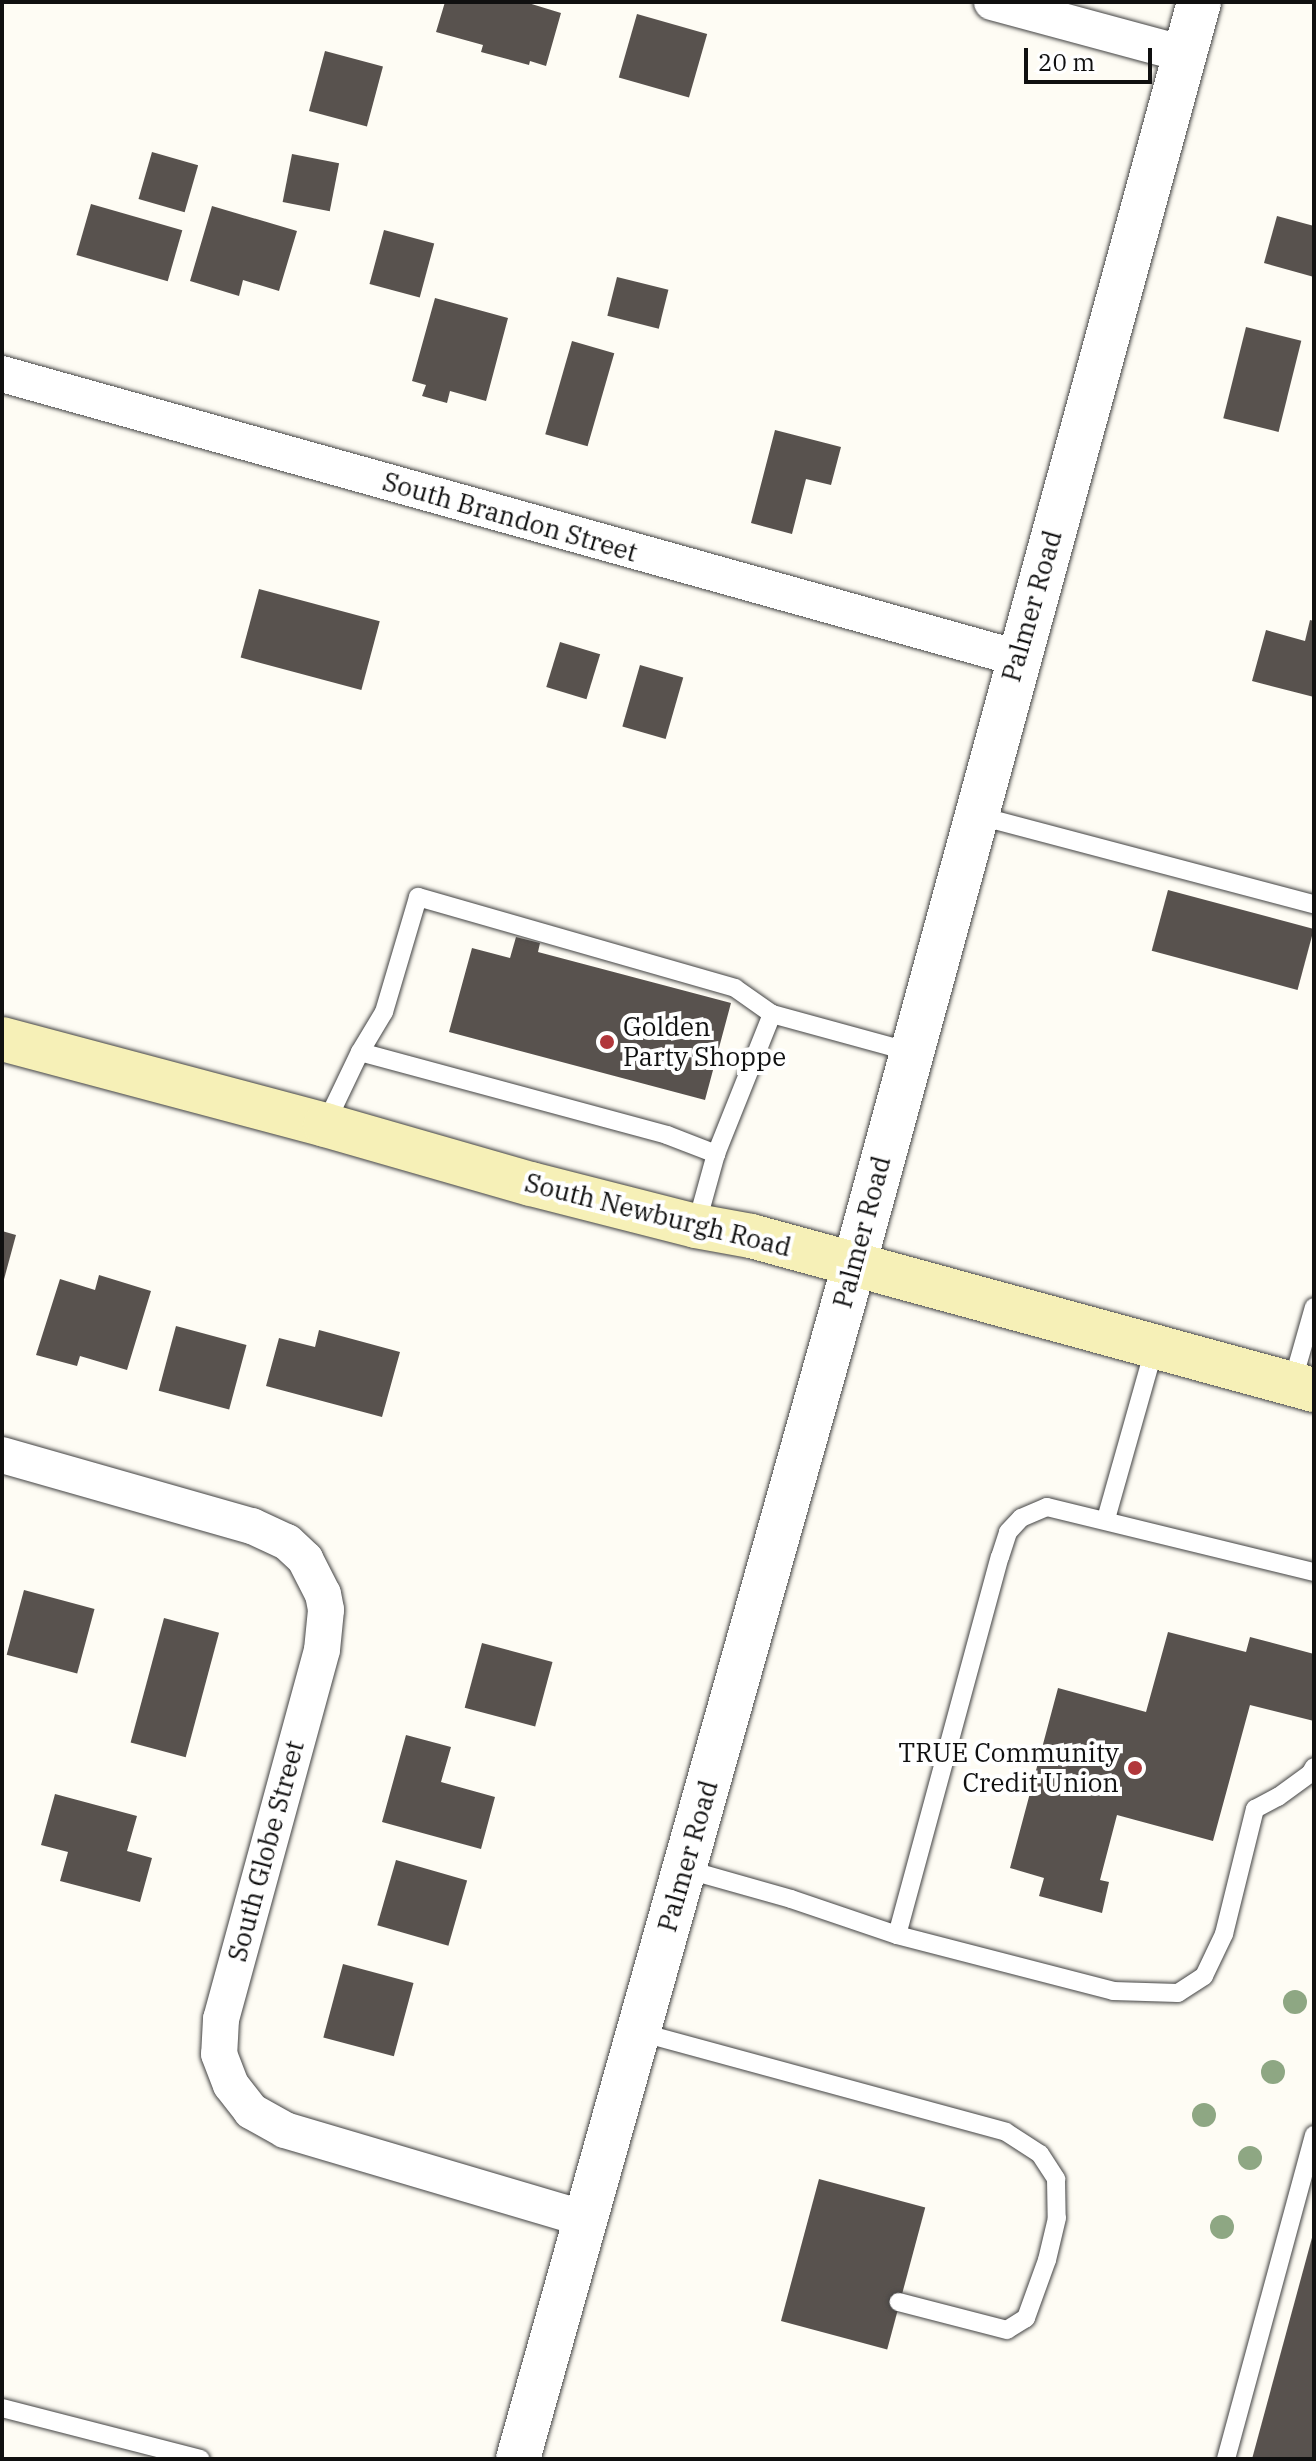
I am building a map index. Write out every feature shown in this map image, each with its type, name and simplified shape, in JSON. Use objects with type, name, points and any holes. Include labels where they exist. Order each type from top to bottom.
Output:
[{"type":"main road","name":"South Newburgh Road","points":[[2,1039],[696,1226],[751,1236],[1303,1387]]},
{"type":"street","points":[[992,2],[1185,54]]},
{"type":"street","name":"Palmer Road","points":[[524,2457],[586,2219],[854,1265],[1199,2]]},
{"type":"street","name":"South Brandon Street","points":[[2,374],[1018,658]]},
{"type":"street","name":"South Globe Street","points":[[2,1455],[252,1526],[287,1542],[305,1559],[323,1594],[326,1610],[322,1650],[221,2019],[219,2054],[231,2085],[251,2111],[285,2130],[586,2219]]},
{"type":"lane","points":[[975,814],[1314,904]]},
{"type":"lane","points":[[325,1125],[360,1052],[384,1012],[418,897],[735,988],[772,1014],[911,1052]]},
{"type":"lane","points":[[696,1226],[716,1154],[772,1014]]},
{"type":"lane","points":[[360,1052],[667,1135],[716,1154]]},
{"type":"lane","points":[[1303,1387],[1314,1307]]},
{"type":"lane","points":[[1106,1519],[1155,1346]]},
{"type":"lane","points":[[897,1935],[1008,1532],[1021,1518],[1047,1507],[1314,1572]]},
{"type":"lane","points":[[685,1869],[791,1899],[897,1935],[1113,1991],[1178,1993],[1204,1976],[1224,1934],[1255,1809],[1278,1797],[1314,1767]]},
{"type":"lane","points":[[639,2032],[1006,2132],[1040,2154],[1056,2179],[1057,2218],[1047,2260],[1026,2318],[1007,2330],[899,2302]]},
{"type":"lane","points":[[1226,2459],[1314,2135]]},
{"type":"lane","points":[[2,2408],[201,2459]]},
{"type":"building","points":[[445,2],[525,2],[561,13],[546,66],[530,61],[529,65],[481,52],[483,45],[436,32]]},
{"type":"building","points":[[637,14],[707,34],[689,98],[619,77]]},
{"type":"building","points":[[325,51],[383,67],[367,126],[309,111]]},
{"type":"building","points":[[152,152],[198,165],[185,212],[138,199]]},
{"type":"building","points":[[292,154],[339,163],[330,211],[283,202]]},
{"type":"building","points":[[91,204],[182,230],[168,281],[76,255]]},
{"type":"building","points":[[212,206],[297,231],[279,291],[243,280],[239,296],[190,281]]},
{"type":"building","points":[[1277,216],[1314,226],[1314,277],[1264,263]]},
{"type":"building","points":[[384,230],[434,243],[420,298],[370,284]]},
{"type":"building","points":[[617,277],[668,290],[659,329],[607,316]]},
{"type":"building","points":[[435,298],[508,318],[486,401],[450,391],[447,403],[422,396],[426,385],[412,381]]},
{"type":"building","points":[[1246,327],[1301,341],[1279,432],[1223,418]]},
{"type":"building","points":[[572,341],[614,353],[588,446],[545,434]]},
{"type":"building","points":[[775,430],[841,447],[831,485],[806,479],[792,534],[751,523]]},
{"type":"building","points":[[259,589],[380,621],[361,690],[241,658]]},
{"type":"building","points":[[1310,620],[1314,621],[1314,697],[1252,681],[1266,630],[1305,641]]},
{"type":"building","points":[[560,642],[600,654],[586,699],[546,687]]},
{"type":"building","points":[[640,665],[683,677],[666,739],[622,727]]},
{"type":"building","points":[[1168,890],[1314,929],[1298,990],[1152,951]]},
{"type":"building","points":[[516,937],[540,943],[538,952],[731,1003],[705,1100],[449,1032],[472,948],[510,958]]},
{"type":"building","points":[[2,1231],[16,1235],[3,1283],[2,1283]]},
{"type":"building","points":[[99,1275],[151,1291],[127,1370],[80,1356],[77,1366],[36,1355],[60,1279],[95,1290]]},
{"type":"building","points":[[176,1326],[247,1345],[229,1410],[159,1391]]},
{"type":"building","points":[[319,1330],[400,1352],[382,1417],[266,1386],[279,1338],[315,1347]]},
{"type":"building","points":[[24,1590],[95,1609],[77,1674],[7,1655]]},
{"type":"building","points":[[164,1618],[219,1633],[186,1757],[131,1743]]},
{"type":"building","name":"TRUE Community Credit Union","points":[[1168,1632],[1246,1652],[1250,1637],[1314,1654],[1314,1721],[1250,1705],[1213,1841],[1117,1815],[1100,1880],[1109,1882],[1102,1913],[1039,1896],[1044,1878],[1010,1868],[1058,1688],[1146,1712]]},
{"type":"building","points":[[482,1643],[553,1662],[535,1727],[465,1708]]},
{"type":"building","points":[[406,1735],[451,1747],[441,1782],[495,1797],[481,1849],[382,1822]]},
{"type":"building","points":[[55,1794],[137,1816],[127,1851],[152,1858],[140,1902],[60,1881],[68,1852],[41,1845]]},
{"type":"building","points":[[396,1860],[467,1880],[448,1946],[377,1925]]},
{"type":"building","points":[[343,1964],[414,1983],[394,2056],[323,2037]]},
{"type":"building","points":[[819,2179],[925,2207],[887,2349],[781,2321]]},
{"type":"building","points":[[1313,2234],[1314,2459],[1252,2459]]},
{"type":"place","name":"Golden Party Shoppe","points":[[607,1042]]},
{"type":"place","name":"TRUE Community Credit Union","points":[[1135,1768]]}]
